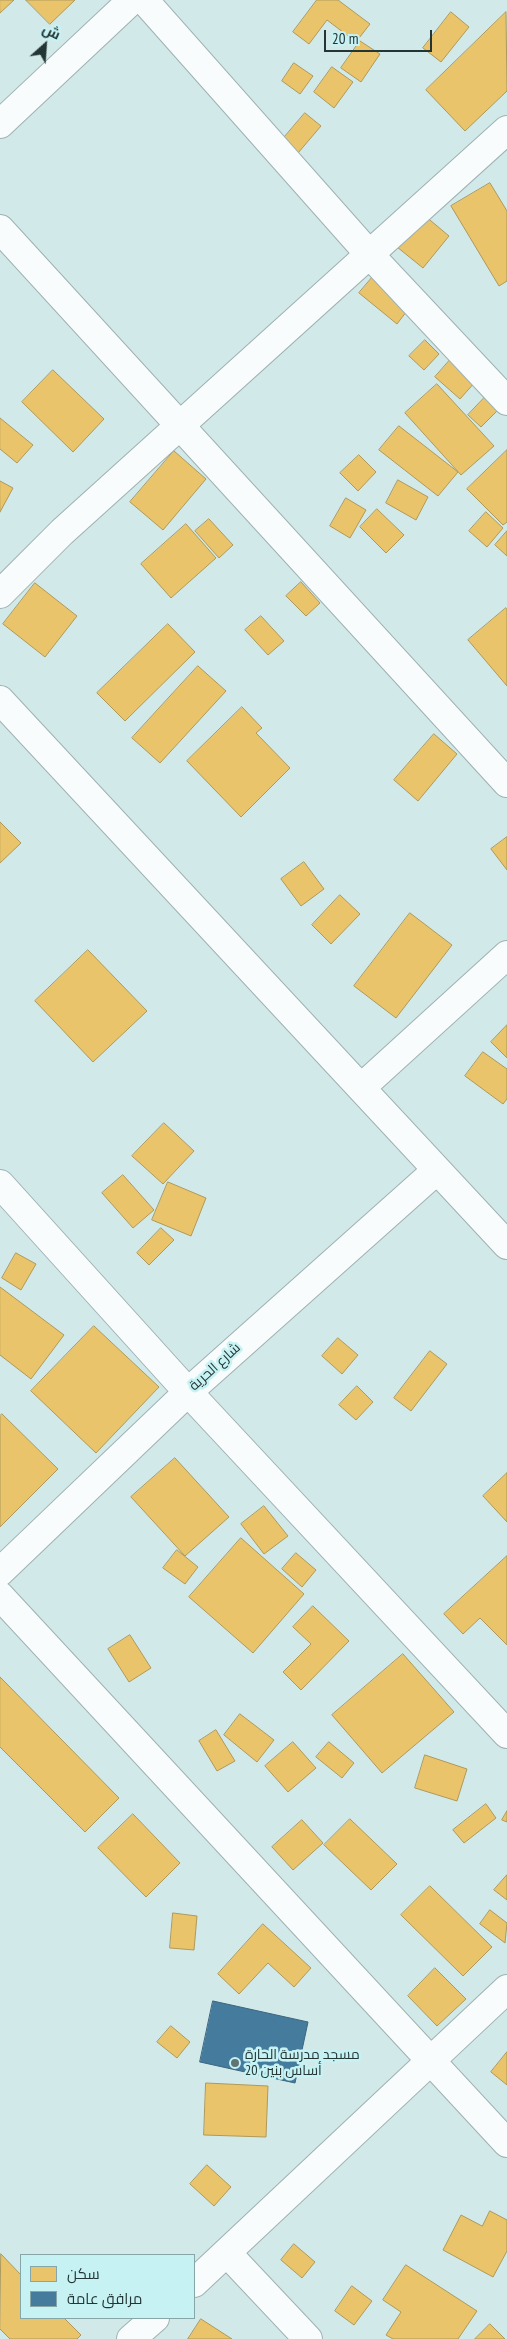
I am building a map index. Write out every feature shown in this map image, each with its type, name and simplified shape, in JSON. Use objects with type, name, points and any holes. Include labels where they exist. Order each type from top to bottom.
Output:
[{"type":"street","points":[[0,124],[132,0]]},
{"type":"street","points":[[144,0],[370,255],[507,401]]},
{"type":"street","points":[[0,594],[62,532],[507,130]]},
{"type":"street","points":[[0,229],[507,783]]},
{"type":"street","points":[[0,700],[507,1245]]},
{"type":"street","points":[[362,1087],[507,955]]},
{"type":"street","name":"شارع الحرية","points":[[0,1572],[188,1392],[437,1170]]},
{"type":"street","points":[[0,1184],[188,1392],[507,1734]]},
{"type":"street","points":[[0,1596],[507,2143]]},
{"type":"street","points":[[195,2281],[507,1989]]},
{"type":"street","points":[[227,2253],[308,2339]]},
{"type":"street","points":[[131,2339],[154,2319]]},
{"type":"building: سكن","points":[[0,0],[14,0],[0,13]]},
{"type":"building: سكن","points":[[26,0],[75,0],[50,24]]},
{"type":"building: سكن","points":[[317,0],[338,0],[370,24],[356,42],[327,20],[309,44],[293,32]]},
{"type":"building: سكن","points":[[451,12],[469,27],[441,62],[423,48]]},
{"type":"building: سكن","points":[[506,12],[507,91],[465,131],[426,90]]},
{"type":"building: سكن","points":[[360,41],[380,54],[361,82],[341,68]]},
{"type":"building: سكن","points":[[294,63],[313,76],[300,94],[282,81]]},
{"type":"building: سكن","points":[[332,67],[353,82],[334,108],[314,92]]},
{"type":"building: سكن","points":[[305,113],[321,126],[298,153],[282,140]]},
{"type":"building: سكن","points":[[490,183],[507,211],[507,281],[499,286],[451,206]]},
{"type":"building: سكن","points":[[424,215],[449,236],[423,268],[397,247]]},
{"type":"building: سكن","points":[[376,273],[413,303],[397,324],[359,293]]},
{"type":"building: سكن","points":[[425,340],[439,354],[424,370],[409,356]]},
{"type":"building: سكن","points":[[450,360],[476,381],[460,399],[435,377]]},
{"type":"building: سكن","points":[[53,370],[104,419],[73,452],[22,402]]},
{"type":"building: سكن","points":[[437,384],[494,446],[461,475],[405,413]]},
{"type":"building: سكن","points":[[486,396],[499,409],[481,427],[468,415]]},
{"type":"building: سكن","points":[[0,418],[33,445],[17,463],[0,449]]},
{"type":"building: سكن","points":[[399,426],[458,472],[438,496],[379,450]]},
{"type":"building: سكن","points":[[507,450],[507,522],[503,525],[467,489]]},
{"type":"building: سكن","points":[[174,451],[206,479],[163,530],[130,502]]},
{"type":"building: سكن","points":[[359,455],[376,472],[358,491],[340,473]]},
{"type":"building: سكن","points":[[398,480],[428,497],[416,520],[386,503]]},
{"type":"building: سكن","points":[[0,481],[13,488],[0,512]]},
{"type":"building: سكن","points":[[346,498],[366,510],[350,538],[330,526]]},
{"type":"building: سكن","points":[[377,509],[404,535],[386,553],[360,527]]},
{"type":"building: سكن","points":[[486,512],[503,528],[487,547],[469,531]]},
{"type":"building: سكن","points":[[209,519],[233,545],[219,558],[195,531]]},
{"type":"building: سكن","points":[[186,524],[216,558],[171,598],[141,564]]},
{"type":"building: سكن","points":[[507,531],[507,556],[495,545]]},
{"type":"building: سكن","points":[[301,582],[320,603],[306,616],[286,596]]},
{"type":"building: سكن","points":[[35,583],[77,616],[45,657],[3,624]]},
{"type":"building: سكن","points":[[506,608],[507,610],[507,686],[468,640]]},
{"type":"building: سكن","points":[[261,616],[284,641],[268,655],[245,630]]},
{"type":"building: سكن","points":[[168,624],[195,652],[125,721],[97,693]]},
{"type":"building: سكن","points":[[198,666],[226,691],[160,763],[132,738]]},
{"type":"building: سكن","points":[[242,707],[262,728],[256,733],[290,768],[241,817],[187,761]]},
{"type":"building: سكن","points":[[434,734],[457,754],[418,801],[394,780]]},
{"type":"building: سكن","points":[[0,822],[21,843],[0,863]]},
{"type":"building: سكن","points":[[507,837],[507,870],[491,849]]},
{"type":"building: سكن","points":[[304,862],[324,889],[301,906],[281,879]]},
{"type":"building: سكن","points":[[340,895],[360,914],[331,944],[312,925]]},
{"type":"building: سكن","points":[[410,913],[452,945],[396,1018],[354,986]]},
{"type":"building: سكن","points":[[88,950],[147,1011],[93,1062],[35,1001]]},
{"type":"building: سكن","points":[[507,1025],[507,1058],[491,1042]]},
{"type":"building: سكن","points":[[483,1052],[507,1069],[507,1099],[503,1104],[465,1076]]},
{"type":"building: سكن","points":[[164,1123],[194,1151],[163,1184],[132,1156]]},
{"type":"building: سكن","points":[[123,1175],[154,1210],[133,1228],[102,1193]]},
{"type":"building: سكن","points":[[168,1182],[206,1198],[191,1236],[152,1220]]},
{"type":"building: سكن","points":[[161,1228],[174,1240],[149,1265],[137,1253]]},
{"type":"building: سكن","points":[[16,1253],[36,1264],[21,1290],[2,1278]]},
{"type":"building: سكن","points":[[0,1287],[64,1335],[31,1379],[0,1355]]},
{"type":"building: سكن","points":[[94,1326],[159,1387],[96,1453],[31,1391]]},
{"type":"building: سكن","points":[[338,1338],[358,1355],[342,1374],[322,1356]]},
{"type":"building: سكن","points":[[430,1351],[447,1364],[411,1411],[394,1398]]},
{"type":"building: سكن","points":[[357,1386],[373,1402],[356,1420],[339,1405]]},
{"type":"building: سكن","points":[[2,1414],[58,1469],[0,1527],[0,1416]]},
{"type":"building: سكن","points":[[175,1458],[229,1517],[185,1556],[131,1497]]},
{"type":"building: سكن","points":[[507,1473],[507,1522],[483,1496]]},
{"type":"building: سكن","points":[[264,1506],[288,1536],[264,1554],[241,1524]]},
{"type":"building: سكن","points":[[241,1538],[304,1594],[253,1653],[189,1597]]},
{"type":"building: سكن","points":[[177,1550],[198,1567],[185,1584],[163,1568]]},
{"type":"building: سكن","points":[[296,1553],[316,1570],[302,1587],[282,1569]]},
{"type":"building: سكن","points":[[507,1556],[507,1645],[480,1618],[463,1634],[444,1614]]},
{"type":"building: سكن","points":[[313,1606],[349,1641],[301,1690],[283,1672],[311,1644],[293,1627]]},
{"type":"building: سكن","points":[[130,1635],[151,1668],[129,1682],[108,1649]]},
{"type":"building: سكن","points":[[403,1654],[454,1712],[382,1773],[332,1715]]},
{"type":"building: سكن","points":[[0,1677],[119,1798],[85,1832],[0,1747]]},
{"type":"building: سكن","points":[[240,1714],[274,1740],[257,1762],[224,1735]]},
{"type":"building: سكن","points":[[216,1730],[235,1761],[217,1771],[199,1741]]},
{"type":"building: سكن","points":[[293,1742],[316,1768],[288,1792],[265,1766]]},
{"type":"building: سكن","points":[[329,1742],[354,1763],[342,1778],[316,1757]]},
{"type":"building: سكن","points":[[425,1755],[467,1769],[457,1801],[415,1788]]},
{"type":"building: سكن","points":[[486,1804],[496,1818],[464,1843],[453,1830]]},
{"type":"building: سكن","points":[[507,1811],[507,1822],[502,1820]]},
{"type":"building: سكن","points":[[133,1814],[180,1863],[146,1897],[98,1848]]},
{"type":"building: سكن","points":[[350,1819],[397,1864],[371,1890],[324,1845]]},
{"type":"building: سكن","points":[[302,1820],[323,1843],[293,1870],[272,1847]]},
{"type":"building: سكن","points":[[507,1875],[507,1900],[494,1890]]},
{"type":"building: سكن","points":[[430,1886],[492,1947],[463,1976],[401,1915]]},
{"type":"building: سكن","points":[[490,1910],[507,1923],[505,1943],[480,1924]]},
{"type":"building: سكن","points":[[173,1913],[197,1916],[194,1950],[170,1948]]},
{"type":"building: سكن","points":[[263,1924],[311,1968],[294,1987],[268,1963],[239,1994],[218,1974]]},
{"type":"building: سكن","points":[[435,1968],[466,1999],[437,2026],[408,1996]]},
{"type":"building: سكن","points":[[171,2026],[190,2042],[177,2058],[157,2042]]},
{"type":"building: سكن","points":[[507,2052],[507,2085],[491,2072]]},
{"type":"building: سكن","points":[[206,2083],[268,2086],[266,2137],[204,2135]]},
{"type":"building: سكن","points":[[207,2165],[231,2187],[214,2206],[190,2184]]},
{"type":"building: سكن","points":[[490,2211],[507,2220],[507,2251],[493,2277],[443,2250],[461,2215],[482,2226]]},
{"type":"building: سكن","points":[[294,2244],[315,2262],[302,2278],[281,2260]]},
{"type":"building: سكن","points":[[1,2254],[20,2274],[20,2319],[65,2319],[81,2335],[77,2339],[10,2339],[0,2329]]},
{"type":"building: سكن","points":[[406,2265],[477,2311],[458,2339],[393,2339],[386,2335],[401,2312],[383,2300]]},
{"type":"building: سكن","points":[[352,2286],[372,2301],[354,2325],[335,2311]]},
{"type":"building: سكن","points":[[201,2319],[232,2339],[188,2339]]},
{"type":"building: سكن","points":[[490,2324],[505,2339],[475,2339]]},
{"type":"building: مرافق عامة","points":[[213,2001],[308,2022],[295,2083],[200,2062]]},
{"type":"place","name":"مسجد مدرسة الحارة 20 أساس بنين","points":[[235,2063]]}]
